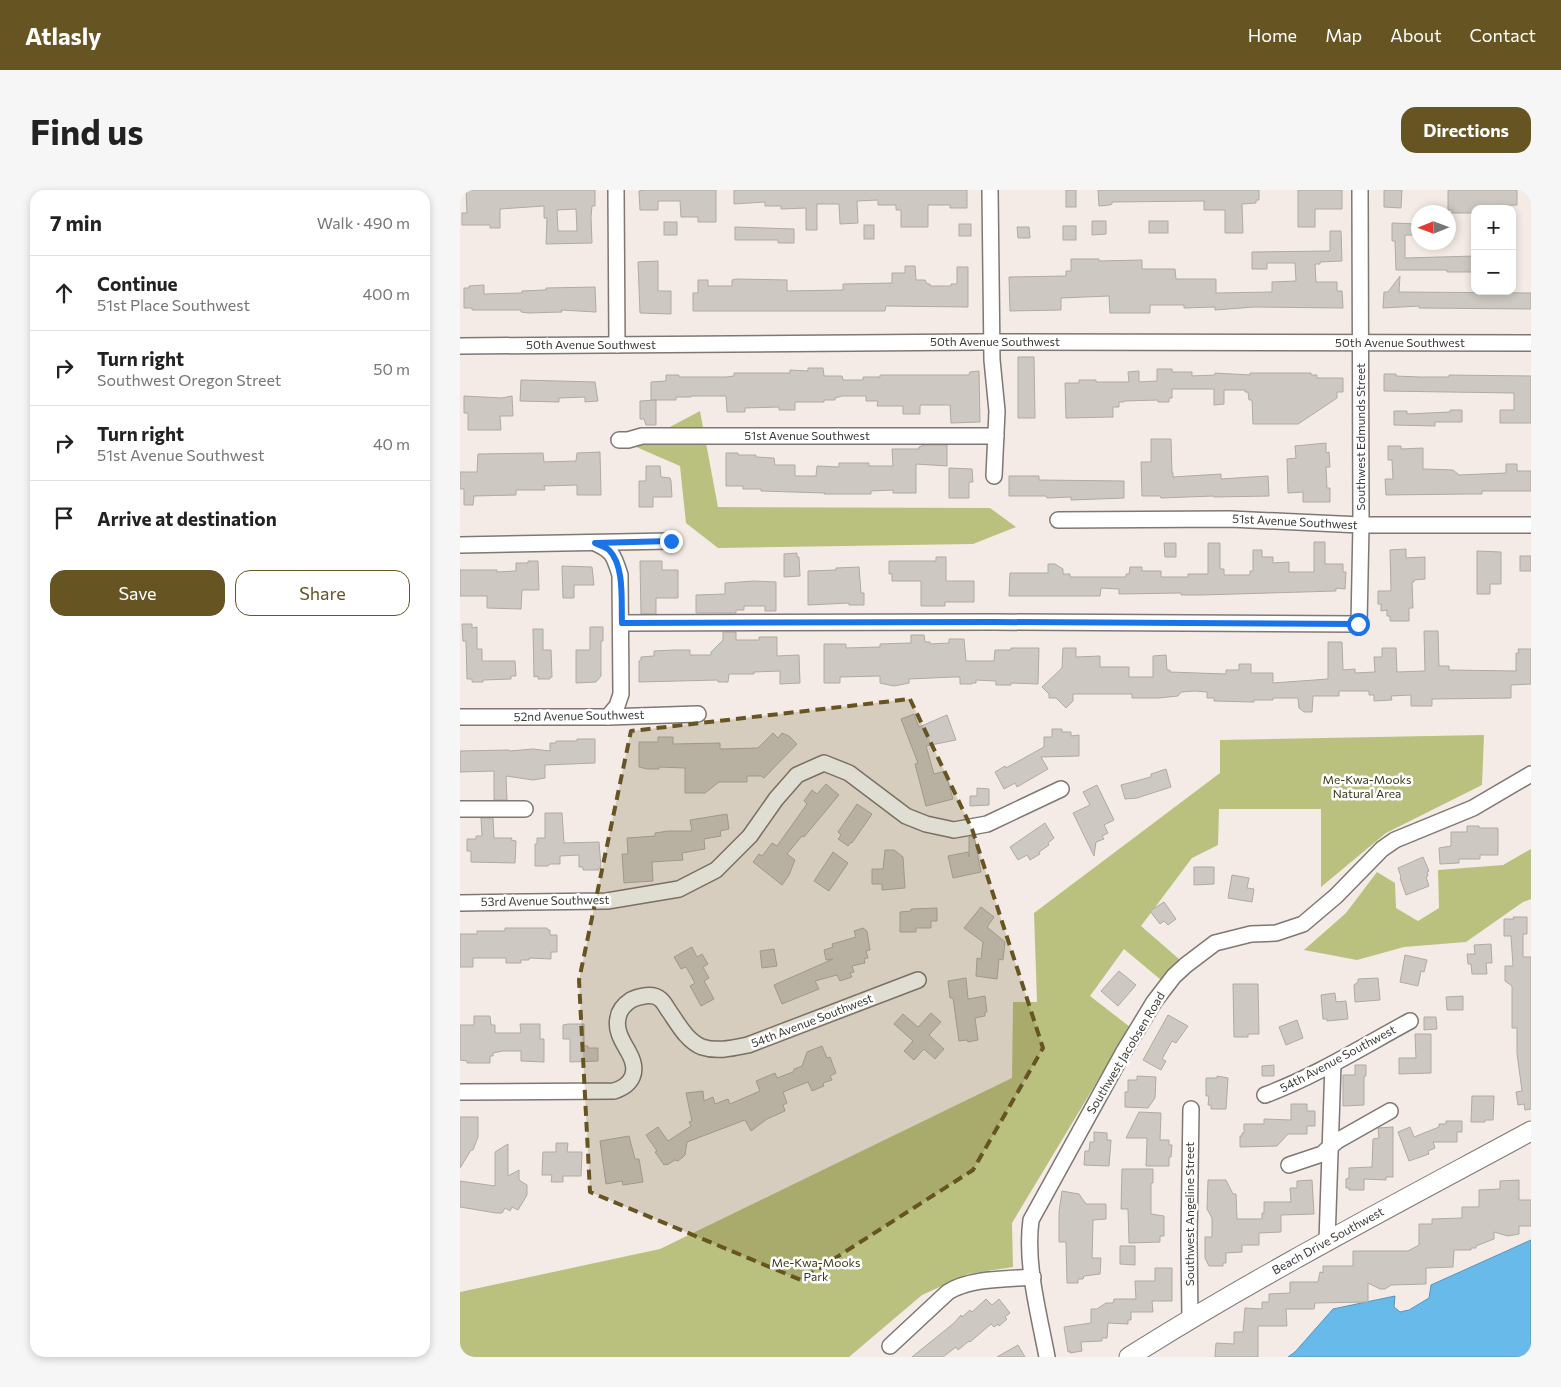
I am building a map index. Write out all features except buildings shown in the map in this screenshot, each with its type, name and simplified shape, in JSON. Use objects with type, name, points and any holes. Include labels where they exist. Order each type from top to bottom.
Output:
[{"type":"main road","name":"Beach Drive Southwest","points":[[1129,1357],[1190,1318],[1327,1241],[1531,1131]]},
{"type":"street","points":[[616,190],[618,345]]},
{"type":"street","points":[[990,190],[991,342],[997,411],[994,476]]},
{"type":"street","name":"Southwest Edmunds Street","points":[[622,623],[1014,622],[1358,624],[1361,526],[1360,190]]},
{"type":"street","name":"50th Avenue Southwest","points":[[460,346],[991,342],[1531,343]]},
{"type":"street","name":"51st Avenue Southwest","points":[[619,440],[642,436],[996,436]]},
{"type":"street","name":"51st Avenue Southwest","points":[[1058,520],[1230,519],[1361,526],[1531,526]]},
{"type":"street","points":[[460,545],[671,541]]},
{"type":"street","points":[[595,543],[608,549],[615,560],[620,575],[622,694],[617,706],[608,717]]},
{"type":"street","name":"52nd Avenue Southwest","points":[[460,717],[608,717],[698,714]]},
{"type":"street","name":"53rd Avenue Southwest","points":[[460,903],[607,901],[678,889],[716,870],[750,836],[776,799],[797,775],[824,763],[849,773],[906,816],[926,824],[954,830],[987,824],[1061,789]]},
{"type":"street","name":"Southwest Jacobsen Road","points":[[1047,1357],[1033,1277],[1029,1240],[1031,1220],[1123,1053],[1154,1002],[1174,976],[1200,953],[1215,944],[1251,934],[1276,932],[1302,924],[1336,896],[1382,849],[1395,840],[1473,808],[1531,774]]},
{"type":"street","points":[[460,809],[525,809]]},
{"type":"street","name":"54th Avenue Southwest","points":[[460,1092],[614,1091],[624,1088],[631,1081],[633,1060],[620,1036],[617,1027],[618,1016],[625,1005],[634,998],[655,996],[662,1000],[689,1038],[701,1046],[723,1049],[748,1045],[918,980]]},
{"type":"street","name":"54th Avenue Southwest","points":[[1265,1095],[1290,1086],[1410,1021]]},
{"type":"street","points":[[1327,1241],[1333,1064]]},
{"type":"street","name":"Southwest Angeline Street","points":[[1190,1318],[1191,1109]]},
{"type":"street","points":[[1289,1165],[1322,1154],[1336,1141],[1390,1111]]},
{"type":"street","points":[[890,1346],[948,1292],[958,1286],[970,1283],[1033,1277]]},
{"type":"highlighted area","points":[[910,699],[972,829],[1043,1048],[973,1170],[801,1280],[590,1192],[579,980],[631,731]]},
{"type":"green space","points":[[700,411],[718,507],[990,508],[1016,527],[973,544],[718,548],[686,523],[680,466],[634,446]]},
{"type":"green space","points":[[1484,735],[1482,785],[1386,833],[1321,887],[1321,809],[1219,809],[1218,845],[1192,858],[1141,926],[1179,959],[1161,980],[1124,949],[1090,996],[1130,1027],[1012,1223],[1013,1267],[968,1274],[922,1295],[849,1357],[460,1357],[460,1292],[660,1249],[1012,1078],[1013,1002],[1037,1002],[1034,913],[1220,773],[1220,740]]},
{"type":"green space","points":[[1531,849],[1531,899],[1523,902],[1466,942],[1404,947],[1357,960],[1304,950],[1346,913],[1377,872],[1395,883],[1396,908],[1418,921],[1439,908],[1438,870],[1503,865]]},
{"type":"water","points":[[1531,1240],[1531,1357],[1288,1357],[1295,1352],[1333,1309],[1395,1296],[1394,1307],[1400,1312],[1409,1310],[1429,1298],[1431,1285]]},
{"type":"route","points":[[671,541],[595,543],[608,549],[615,560],[620,575],[622,623],[994,622],[1358,624]]},
{"type":"park label","name":"Me-Kwa-Mooks Natural Area","points":[[1367,787]]},
{"type":"park label","name":"Me-Kwa-Mooks Park","points":[[816,1270]]}]
